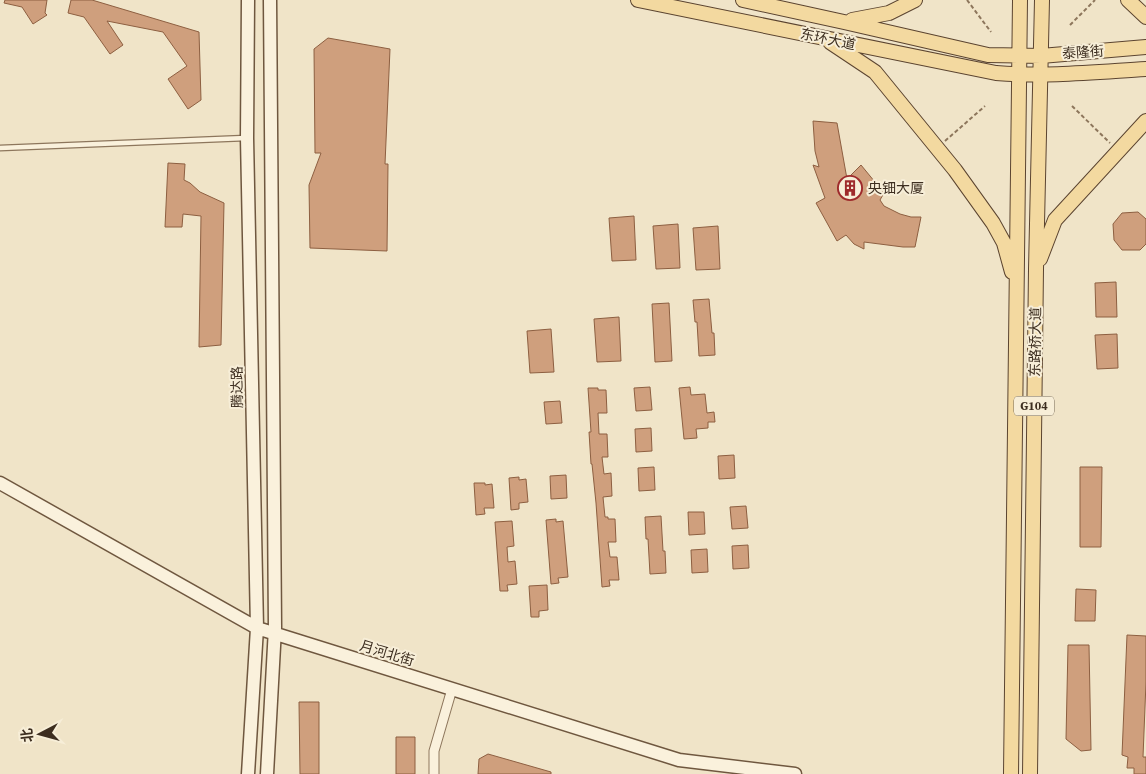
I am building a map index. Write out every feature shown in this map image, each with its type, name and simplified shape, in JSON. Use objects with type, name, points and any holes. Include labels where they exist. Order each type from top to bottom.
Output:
[{"type":"main road","name":"腾达路","points":[[248,0],[247,138],[257,628],[248,774]]},
{"type":"main road","points":[[267,774],[275,634],[270,0]]},
{"type":"main road","name":"东环大道","points":[[638,0],[996,74],[1019,75]]},
{"type":"main road","name":"东环大道","points":[[743,0],[988,55],[1019,56]]},
{"type":"main road","points":[[844,22],[890,13],[915,0]]},
{"type":"main road","name":"东路桥大道","points":[[1011,774],[1020,0]]},
{"type":"main road","name":"东路桥大道","points":[[1030,774],[1036,269],[1042,0]]},
{"type":"main road","points":[[1128,0],[1146,17]]},
{"type":"main road","points":[[825,38],[875,72],[955,170],[993,223],[1004,243],[1016,285]]},
{"type":"main road","name":"泰隆街","points":[[1019,56],[1041,56],[1146,47]]},
{"type":"main road","name":"泰隆街","points":[[1019,75],[1146,69]]},
{"type":"main road","points":[[1036,269],[1055,220],[1146,121]]},
{"type":"main road","name":"月河北街","points":[[0,483],[257,628],[679,760],[795,774]]},
{"type":"street","points":[[434,774],[434,751],[452,689]]},
{"type":"lane","points":[[0,148],[247,138]]},
{"type":"path","points":[[967,0],[991,32]]},
{"type":"path","points":[[1070,25],[1095,0]]},
{"type":"path","points":[[945,142],[985,106]]},
{"type":"path","points":[[1072,106],[1112,145]]},
{"type":"building","points":[[5,0],[47,0],[45,13],[47,15],[33,24],[22,7],[4,3]]},
{"type":"building","points":[[71,0],[92,0],[199,32],[201,100],[188,109],[168,79],[187,66],[163,32],[107,21],[123,45],[110,54],[84,17],[68,13]]},
{"type":"building","points":[[328,38],[390,49],[385,164],[388,164],[387,251],[310,248],[309,185],[321,153],[315,153],[314,49]]},
{"type":"building","name":"央钿大厦","points":[[813,121],[837,123],[847,179],[861,165],[884,193],[880,200],[884,206],[900,214],[921,217],[915,247],[864,242],[864,249],[854,244],[846,235],[837,241],[816,203],[825,198],[813,165],[819,167],[815,151]]},
{"type":"building","points":[[168,163],[185,164],[184,180],[200,192],[224,203],[221,345],[199,347],[201,216],[183,214],[182,227],[165,227]]},
{"type":"building","points":[[1138,212],[1146,219],[1146,244],[1140,250],[1122,250],[1114,240],[1113,224],[1122,213]]},
{"type":"building","points":[[634,216],[636,260],[612,261],[609,218]]},
{"type":"building","points":[[678,224],[680,268],[656,269],[653,226]]},
{"type":"building","points":[[718,226],[720,269],[696,270],[693,228]]},
{"type":"building","points":[[1116,282],[1117,317],[1096,317],[1095,283]]},
{"type":"building","points":[[709,299],[715,355],[699,356],[697,322],[695,322],[693,300]]},
{"type":"building","points":[[669,303],[672,361],[655,362],[652,304]]},
{"type":"building","points":[[619,317],[621,361],[597,362],[594,319]]},
{"type":"building","points":[[551,329],[554,372],[530,373],[527,331]]},
{"type":"building","points":[[1117,334],[1118,368],[1097,369],[1095,335]]},
{"type":"building","points":[[650,387],[652,410],[636,411],[634,388]]},
{"type":"building","points":[[690,387],[691,395],[705,394],[707,413],[714,412],[715,422],[708,422],[708,428],[696,429],[697,438],[684,439],[679,388]]},
{"type":"building","points":[[588,388],[606,390],[607,413],[598,413],[599,434],[607,434],[608,457],[602,457],[604,474],[611,473],[612,496],[603,497],[605,517],[615,519],[616,542],[608,542],[610,557],[617,557],[619,580],[609,580],[610,586],[602,587],[596,503],[591,464]]},
{"type":"building","points":[[560,401],[562,423],[546,424],[544,402]]},
{"type":"building","points":[[651,428],[652,451],[636,452],[635,429]]},
{"type":"building","points":[[734,455],[735,478],[719,479],[718,456]]},
{"type":"building","points":[[654,467],[655,490],[639,491],[638,468]]},
{"type":"building","points":[[1080,467],[1102,467],[1101,547],[1080,547]]},
{"type":"building","points":[[566,475],[567,498],[551,499],[550,476]]},
{"type":"building","points":[[519,477],[519,480],[526,479],[528,502],[519,503],[519,509],[511,510],[509,478]]},
{"type":"building","points":[[474,483],[492,484],[494,508],[484,508],[485,514],[476,515]]},
{"type":"building","points":[[746,506],[748,528],[732,529],[730,507]]},
{"type":"building","points":[[688,512],[704,512],[705,534],[689,535]]},
{"type":"building","points":[[661,516],[666,573],[650,574],[645,517]]},
{"type":"building","points":[[556,519],[556,522],[563,521],[568,577],[558,578],[559,583],[551,584],[546,520]]},
{"type":"building","points":[[512,521],[514,546],[507,547],[508,562],[515,561],[517,584],[507,585],[508,591],[500,591],[495,522]]},
{"type":"building","points":[[748,545],[749,568],[733,569],[732,546]]},
{"type":"building","points":[[707,549],[708,572],[692,573],[691,550]]},
{"type":"building","points":[[547,585],[548,610],[539,611],[539,617],[531,617],[529,586]]},
{"type":"building","points":[[1076,589],[1096,590],[1095,621],[1075,621]]},
{"type":"building","points":[[1127,635],[1146,636],[1143,757],[1146,757],[1146,774],[1134,774],[1134,768],[1127,768],[1128,757],[1122,755]]},
{"type":"building","points":[[1068,645],[1089,645],[1091,750],[1081,751],[1066,739]]},
{"type":"building","points":[[299,702],[319,702],[319,774],[300,774]]},
{"type":"building","points":[[396,737],[415,737],[415,774],[396,774]]},
{"type":"building","points":[[488,754],[551,772],[551,774],[478,774],[479,759]]},
{"type":"place","name":"央钿大厦","points":[[850,188]]}]
